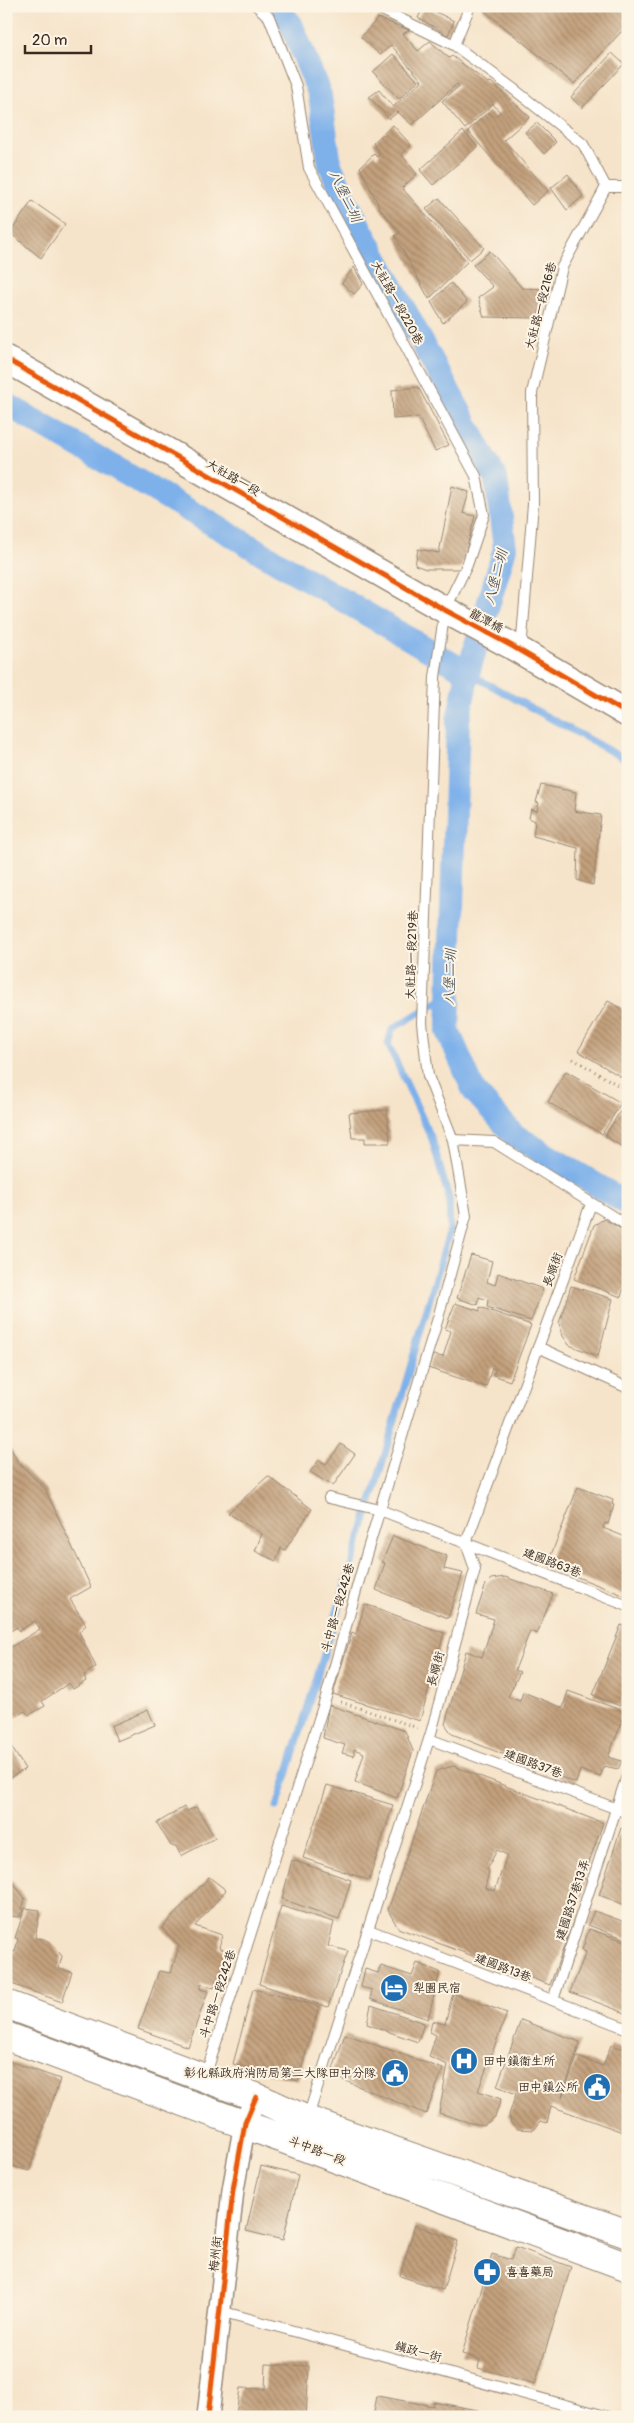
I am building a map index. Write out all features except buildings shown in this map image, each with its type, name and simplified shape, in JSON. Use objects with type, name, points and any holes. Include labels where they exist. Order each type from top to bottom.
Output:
[{"type":"main road","name":"斗中路一段","points":[[6,2004],[256,2097],[304,2132],[628,2267]]},
{"type":"main road","name":"斗中路一段","points":[[6,2036],[245,2123],[304,2132],[628,2234]]},
{"type":"main road","points":[[102,2070],[112,2043]]},
{"type":"street","name":"大社路一段","points":[[6,359],[448,612]]},
{"type":"street","name":"龍潭橋","points":[[448,612],[516,649]]},
{"type":"street","points":[[516,649],[628,714]]},
{"type":"street","name":"梅州街","points":[[208,2417],[233,2190],[245,2123],[256,2097]]},
{"type":"lane","name":"大社路一段220巷","points":[[257,6],[269,17],[296,86],[309,168],[476,476],[484,515],[448,612]]},
{"type":"lane","points":[[374,6],[454,45],[583,144],[606,187],[628,187]]},
{"type":"lane","points":[[454,45],[470,6]]},
{"type":"lane","name":"大社路一段216巷","points":[[516,649],[533,504],[532,393],[562,267],[606,187]]},
{"type":"lane","name":"大社路一段219巷","points":[[448,612],[435,677],[422,1023],[428,1076],[453,1140]]},
{"type":"lane","points":[[453,1140],[494,1142],[628,1226]]},
{"type":"lane","name":"斗中路一段242巷","points":[[205,2078],[326,1697],[438,1318],[466,1216],[453,1140]]},
{"type":"lane","name":"長順街","points":[[304,2132],[430,1736],[475,1569],[466,1543],[591,1204]]},
{"type":"lane","points":[[538,1347],[628,1388]]},
{"type":"lane","name":"建國路63巷","points":[[328,1498],[380,1510],[628,1606]]},
{"type":"lane","name":"建國路37巷","points":[[430,1736],[628,1813]]},
{"type":"lane","name":"建國路37巷13弄","points":[[553,2000],[628,1773]]},
{"type":"lane","name":"建國路13巷","points":[[369,1930],[628,2029]]},
{"type":"lane","name":"鎮政一街","points":[[220,2311],[609,2417]]},
{"type":"path","points":[[573,1059],[628,1091]]},
{"type":"path","points":[[326,1697],[430,1736]]},
{"type":"waterway","name":"八堡二圳","points":[[274,6],[291,24],[320,95],[330,165],[348,205],[496,479],[505,548],[468,673],[458,720],[448,1031],[474,1091],[514,1135],[628,1204]]},
{"type":"waterway","points":[[6,404],[468,673]]},
{"type":"waterway","points":[[468,673],[628,761]]},
{"type":"waterway","points":[[277,1807],[374,1492],[450,1229],[449,1199],[432,1139],[388,1044],[392,1029],[449,995]]},
{"type":"cycle path","points":[[6,359],[445,610],[512,646],[628,714]]},
{"type":"cycle path","points":[[208,2417],[233,2190],[245,2123],[256,2097]]},
{"type":"place","name":"犁園民宿","points":[[394,1988]]},
{"type":"place","name":"田中鎮衛生所","points":[[464,2061]]},
{"type":"place","name":"彰化縣政府消防局第二大隊田中分隊","points":[[395,2073]]},
{"type":"place","name":"田中鎮公所","points":[[597,2087]]},
{"type":"place","name":"喜喜藥局","points":[[487,2272]]}]
